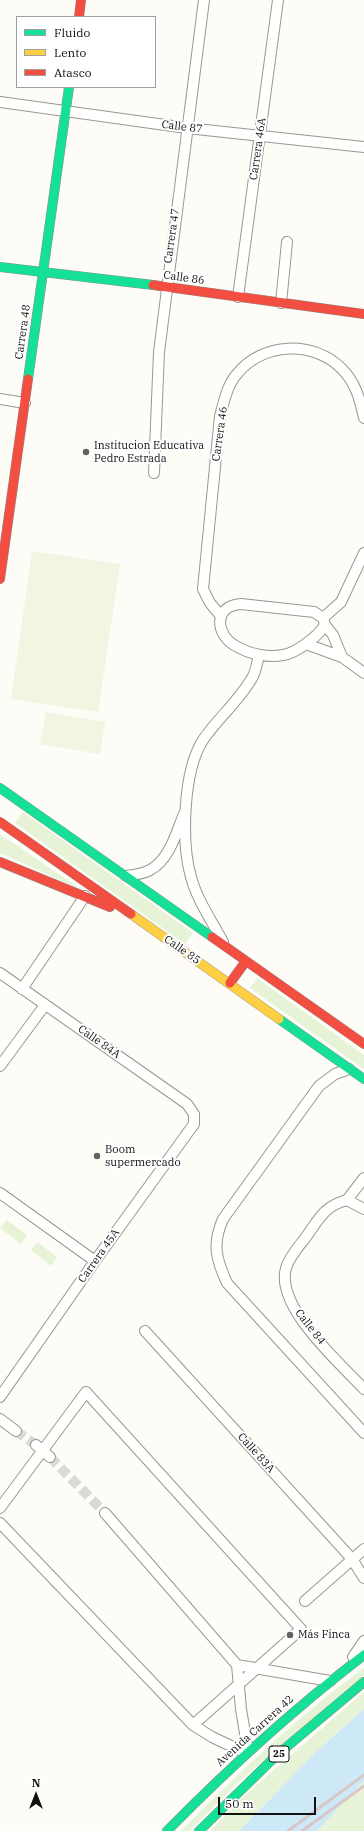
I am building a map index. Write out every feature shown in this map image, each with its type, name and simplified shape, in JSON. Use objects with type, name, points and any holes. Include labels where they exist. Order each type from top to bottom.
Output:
[{"type":"main road","points":[[79,16],[81,0]]},
{"type":"main road","name":"Carrera 48","points":[[0,579],[4,521],[25,403],[69,88]]},
{"type":"main road","name":"Calle 86","points":[[0,267],[364,314]]},
{"type":"main road","points":[[0,788],[364,1044]]},
{"type":"main road","name":"Calle 85","points":[[0,822],[364,1079]]},
{"type":"main road","points":[[0,862],[135,917]]},
{"type":"main road","points":[[230,983],[246,960]]},
{"type":"main road","name":"Avenida Carrera 42","points":[[167,1831],[247,1752],[330,1681],[364,1655]]},
{"type":"main road","name":"25","points":[[199,1831],[277,1755],[364,1682]]},
{"type":"street","name":"Carrera 47","points":[[154,472],[159,352],[204,0]]},
{"type":"street","name":"Carrera 46A","points":[[238,297],[278,0]]},
{"type":"street","name":"Calle 87","points":[[0,102],[187,128],[364,147]]},
{"type":"street","points":[[281,303],[287,242]]},
{"type":"street","name":"Carrera 46","points":[[221,616],[210,603],[203,589],[220,416],[225,398],[236,374],[244,365],[266,353],[285,348],[306,349],[319,354],[342,368],[362,394],[364,418]]},
{"type":"street","points":[[0,399],[25,403]]},
{"type":"street","points":[[342,657],[324,621],[314,612],[241,604],[231,605],[221,616],[220,624],[226,637],[235,646],[259,655],[284,655],[306,644],[321,631],[324,621],[341,602],[364,553]]},
{"type":"street","points":[[306,644],[342,657],[364,673]]},
{"type":"street","points":[[224,946],[197,894],[191,877],[187,848],[186,810],[191,765],[203,740],[252,678],[259,655]]},
{"type":"street","points":[[126,876],[150,870],[164,858],[171,846],[186,810]]},
{"type":"street","points":[[22,989],[85,896]]},
{"type":"street","name":"Calle 84A","points":[[0,974],[187,1104],[194,1114]]},
{"type":"street","points":[[0,1066],[45,1005]]},
{"type":"street","points":[[350,1069],[331,1076],[319,1086],[222,1219],[215,1246],[219,1266],[227,1283],[364,1433]]},
{"type":"street","name":"Carrera 45A","points":[[0,1397],[95,1261],[194,1124],[194,1114]]},
{"type":"street","points":[[364,1178],[347,1200],[364,1209]]},
{"type":"street","points":[[0,1193],[95,1261]]},
{"type":"street","name":"Calle 84","points":[[347,1200],[328,1207],[293,1254],[286,1268],[285,1284],[290,1300],[306,1327],[364,1389]]},
{"type":"street","name":"Calle 83A","points":[[145,1331],[352,1559],[364,1578]]},
{"type":"street","points":[[0,1508],[86,1392],[301,1629],[193,1725]]},
{"type":"street","points":[[0,1419],[16,1431]]},
{"type":"street","points":[[105,1514],[237,1665],[330,1681]]},
{"type":"street","points":[[0,1523],[193,1725],[212,1737],[247,1752]]},
{"type":"street","points":[[305,1601],[364,1549]]},
{"type":"street","points":[[345,1669],[364,1641]]},
{"type":"street","points":[[237,1665],[238,1686],[247,1752]]},
{"type":"green space","points":[[32,551],[120,564],[98,712],[11,699]]},
{"type":"green space","points":[[46,712],[105,722],[100,754],[40,744]]},
{"type":"green space","points":[[23,812],[193,933],[185,944],[15,823]]},
{"type":"green space","points":[[0,834],[82,890],[0,853]]},
{"type":"green space","points":[[257,978],[364,1055],[364,1069],[250,988]]},
{"type":"green space","points":[[7,1220],[27,1235],[21,1244],[0,1228]]},
{"type":"green space","points":[[37,1242],[57,1257],[51,1266],[31,1250]]},
{"type":"green space","points":[[364,1668],[364,1676],[242,1779],[189,1831],[181,1831],[225,1787],[292,1725]]},
{"type":"green space","points":[[364,1692],[364,1709],[316,1752],[239,1831],[210,1831],[246,1794]]},
{"type":"green space","points":[[364,1781],[364,1831],[317,1831]]},
{"type":"water","points":[[364,1709],[364,1781],[317,1831],[239,1831],[316,1752]]},
{"type":"tunnel","points":[[16,1431],[36,1445]]},
{"type":"tunnel","points":[[50,1457],[105,1513]]},
{"type":"railway","points":[[288,1831],[364,1775]]},
{"type":"railway","points":[[302,1831],[364,1786]]},
{"type":"traffic: fast","points":[[28,379],[69,88]]},
{"type":"traffic: fast","points":[[0,267],[153,285]]},
{"type":"traffic: fast","points":[[0,788],[212,937]]},
{"type":"traffic: fast","points":[[279,1019],[364,1079]]},
{"type":"traffic: fast","points":[[167,1831],[262,1740],[312,1696],[364,1655]]},
{"type":"traffic: fast","points":[[199,1831],[277,1755],[364,1682]]},
{"type":"traffic: slow","points":[[131,914],[279,1019]]},
{"type":"traffic: jam","points":[[79,16],[81,0]]},
{"type":"traffic: jam","points":[[153,285],[364,314]]},
{"type":"traffic: jam","points":[[0,579],[28,379]]},
{"type":"traffic: jam","points":[[0,822],[131,914]]},
{"type":"traffic: jam","points":[[0,862],[110,907]]},
{"type":"traffic: jam","points":[[212,937],[364,1044]]},
{"type":"traffic: jam","points":[[230,983],[246,961]]},
{"type":"place","name":"Institucion Educativa Pedro Estrada","points":[[86,452]]},
{"type":"place","name":"Boom supermercado","points":[[97,1156]]},
{"type":"place","name":"Más Finca","points":[[290,1635]]}]
